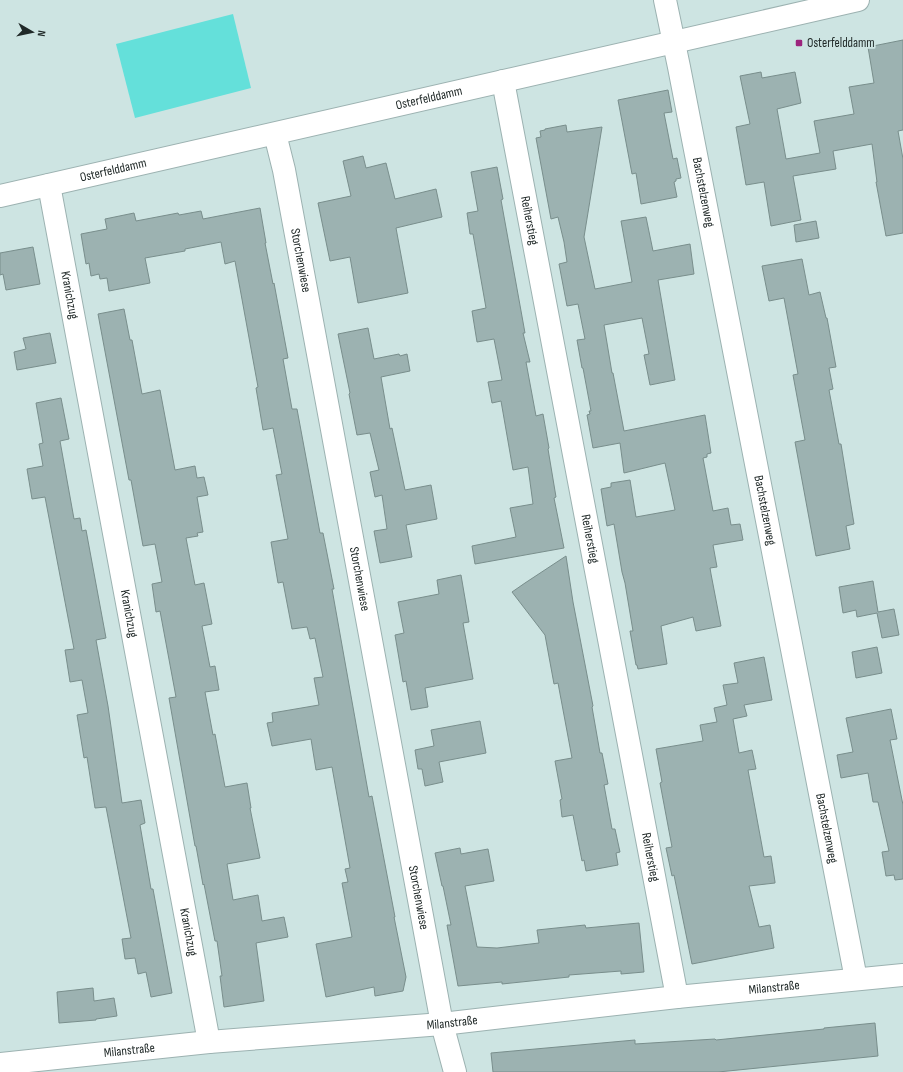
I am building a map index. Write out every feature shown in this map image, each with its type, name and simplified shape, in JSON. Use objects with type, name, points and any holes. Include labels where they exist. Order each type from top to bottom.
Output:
[{"type":"street","name":"Bachstelzenweg","points":[[665,0],[856,979]]},
{"type":"street","name":"Osterfelddamm","points":[[0,196],[858,0]]},
{"type":"street","name":"Reiherstieg","points":[[503,81],[677,997]]},
{"type":"street","name":"Storchenwiese","points":[[275,134],[284,170],[442,1024],[455,1072]]},
{"type":"street","name":"Kranichzug","points":[[49,185],[209,1042]]},
{"type":"street","name":"Milanstraße","points":[[0,1064],[209,1042],[442,1024],[677,997],[903,975]]},
{"type":"shaded area","points":[[233,14],[251,88],[135,118],[116,44]]},
{"type":"building","points":[[903,40],[903,130],[898,131],[903,159],[903,233],[886,236],[876,182],[872,144],[833,151],[836,169],[793,176],[801,220],[771,226],[764,182],[746,185],[736,127],[750,124],[740,76],[761,72],[762,78],[795,72],[801,103],[777,109],[786,159],[820,153],[814,121],[854,114],[849,87],[874,83],[868,47]]},
{"type":"building","points":[[668,90],[672,112],[664,113],[673,159],[677,158],[681,178],[676,179],[674,182],[677,197],[641,204],[636,173],[632,174],[618,100]]},
{"type":"building","points":[[566,125],[567,132],[602,127],[584,237],[595,289],[632,282],[621,221],[646,217],[653,251],[690,244],[694,274],[658,280],[675,380],[650,385],[644,355],[649,354],[642,318],[604,325],[612,373],[624,431],[705,415],[711,453],[707,454],[707,457],[703,458],[713,511],[728,508],[731,525],[740,524],[743,540],[713,545],[717,567],[710,568],[721,626],[696,631],[693,617],[661,626],[667,664],[638,669],[630,631],[633,631],[614,524],[607,526],[601,489],[611,487],[611,483],[630,480],[636,517],[675,510],[665,463],[624,473],[620,443],[593,448],[587,415],[590,414],[589,411],[591,411],[577,340],[585,339],[578,304],[567,306],[559,264],[567,262],[564,242],[558,217],[551,219],[536,138],[541,137],[540,131]]},
{"type":"building","points":[[363,156],[366,168],[386,163],[395,199],[436,189],[442,217],[396,228],[408,293],[358,303],[350,257],[330,261],[318,203],[351,196],[343,161]]},
{"type":"building","points":[[497,167],[503,199],[501,200],[525,333],[523,333],[530,362],[526,362],[536,416],[543,414],[556,497],[554,498],[564,548],[475,564],[472,546],[516,537],[510,508],[533,504],[528,467],[513,470],[501,401],[492,403],[488,382],[502,380],[494,339],[477,342],[472,311],[486,308],[473,234],[470,234],[467,213],[478,211],[471,172]]},
{"type":"building","points":[[260,208],[265,243],[288,358],[283,359],[292,409],[297,409],[320,533],[323,533],[334,589],[332,589],[369,797],[372,796],[406,977],[403,991],[375,996],[374,987],[326,997],[316,944],[352,937],[342,883],[348,882],[345,869],[350,868],[332,767],[316,770],[311,739],[272,746],[267,723],[273,722],[272,713],[319,705],[314,678],[323,677],[315,638],[310,639],[307,627],[292,629],[283,582],[278,583],[271,542],[288,539],[276,475],[282,474],[273,428],[263,430],[256,388],[258,387],[235,261],[225,264],[221,242],[185,249],[185,251],[145,258],[150,283],[109,291],[107,278],[100,279],[99,274],[91,276],[89,263],[86,264],[81,234],[107,229],[105,219],[134,213],[136,221],[178,213],[179,215],[201,211],[203,219]]},
{"type":"building","points":[[816,221],[819,238],[796,242],[794,225]]},
{"type":"building","points":[[33,247],[40,284],[6,290],[3,274],[0,275],[0,253]]},
{"type":"building","points":[[802,259],[809,295],[820,292],[827,318],[836,367],[829,368],[833,389],[829,390],[839,444],[841,444],[854,524],[846,526],[850,549],[816,556],[795,442],[805,440],[793,375],[798,374],[784,298],[769,301],[762,266]]},
{"type":"building","points":[[124,309],[130,340],[132,340],[142,394],[160,390],[175,470],[195,466],[197,478],[204,477],[208,495],[197,497],[203,532],[197,533],[198,536],[186,538],[195,585],[204,583],[212,624],[202,626],[210,667],[215,666],[219,690],[205,692],[225,787],[247,783],[250,808],[260,858],[227,864],[233,900],[258,895],[262,921],[284,917],[288,937],[256,943],[264,1001],[224,1007],[220,976],[222,976],[217,941],[215,941],[195,846],[169,698],[176,697],[160,611],[156,612],[152,584],[162,582],[155,544],[143,546],[98,314]]},
{"type":"building","points":[[368,328],[374,359],[407,354],[410,371],[381,377],[390,429],[392,428],[405,490],[431,485],[437,519],[406,525],[412,557],[380,563],[374,531],[387,529],[382,495],[375,497],[370,472],[379,470],[370,433],[357,435],[338,334]]},
{"type":"building","points":[[50,333],[56,363],[17,370],[14,352],[26,349],[23,338]]},
{"type":"building","points":[[61,398],[69,439],[60,441],[74,519],[80,518],[82,531],[86,530],[106,638],[96,640],[108,706],[122,803],[141,800],[145,823],[140,825],[172,993],[151,997],[146,972],[138,974],[135,958],[125,959],[122,939],[131,938],[106,807],[95,808],[87,757],[84,758],[77,715],[88,713],[82,680],[70,682],[65,650],[74,649],[45,497],[32,499],[27,469],[43,466],[39,444],[43,443],[36,403]]},
{"type":"building","points":[[566,556],[600,753],[602,753],[608,784],[604,785],[612,829],[615,829],[620,852],[616,853],[618,865],[586,871],[584,860],[582,861],[573,815],[562,817],[560,800],[562,799],[555,761],[572,758],[558,683],[554,684],[545,635],[512,592]]},
{"type":"building","points":[[461,575],[469,622],[463,623],[473,679],[425,688],[428,707],[411,710],[406,681],[403,682],[395,635],[404,633],[398,602],[439,594],[437,580]]},
{"type":"building","points":[[873,581],[878,612],[894,609],[899,635],[882,638],[877,613],[857,617],[856,610],[843,613],[839,587]]},
{"type":"building","points":[[877,647],[882,673],[856,678],[852,652]]},
{"type":"building","points":[[764,657],[772,700],[744,705],[747,716],[733,719],[739,753],[752,750],[756,769],[748,770],[764,857],[771,856],[775,883],[749,886],[759,927],[770,925],[774,948],[692,964],[674,875],[672,876],[666,848],[672,847],[660,783],[662,782],[656,749],[703,741],[700,725],[717,722],[714,708],[727,705],[723,685],[738,683],[734,663]]},
{"type":"building","points":[[891,709],[897,739],[890,740],[903,805],[903,879],[895,880],[894,875],[886,876],[882,852],[889,851],[878,802],[873,802],[868,773],[841,778],[837,755],[853,752],[846,718]]},
{"type":"building","points":[[480,721],[486,753],[439,762],[443,782],[425,786],[422,769],[418,769],[415,750],[434,746],[431,730]]},
{"type":"building","points":[[460,848],[461,854],[488,849],[494,881],[465,886],[477,947],[497,948],[539,943],[537,930],[585,925],[586,928],[639,923],[644,972],[621,974],[621,971],[569,975],[569,977],[502,984],[502,982],[458,986],[447,925],[451,925],[435,853]]},
{"type":"building","points":[[93,988],[94,1001],[114,998],[117,1016],[96,1020],[59,1023],[57,992]]},
{"type":"building","points":[[875,1023],[878,1056],[718,1072],[493,1072],[491,1053],[635,1040],[635,1044],[716,1040]]},
{"type":"place","name":"Osterfelddamm","points":[[799,43]]}]
